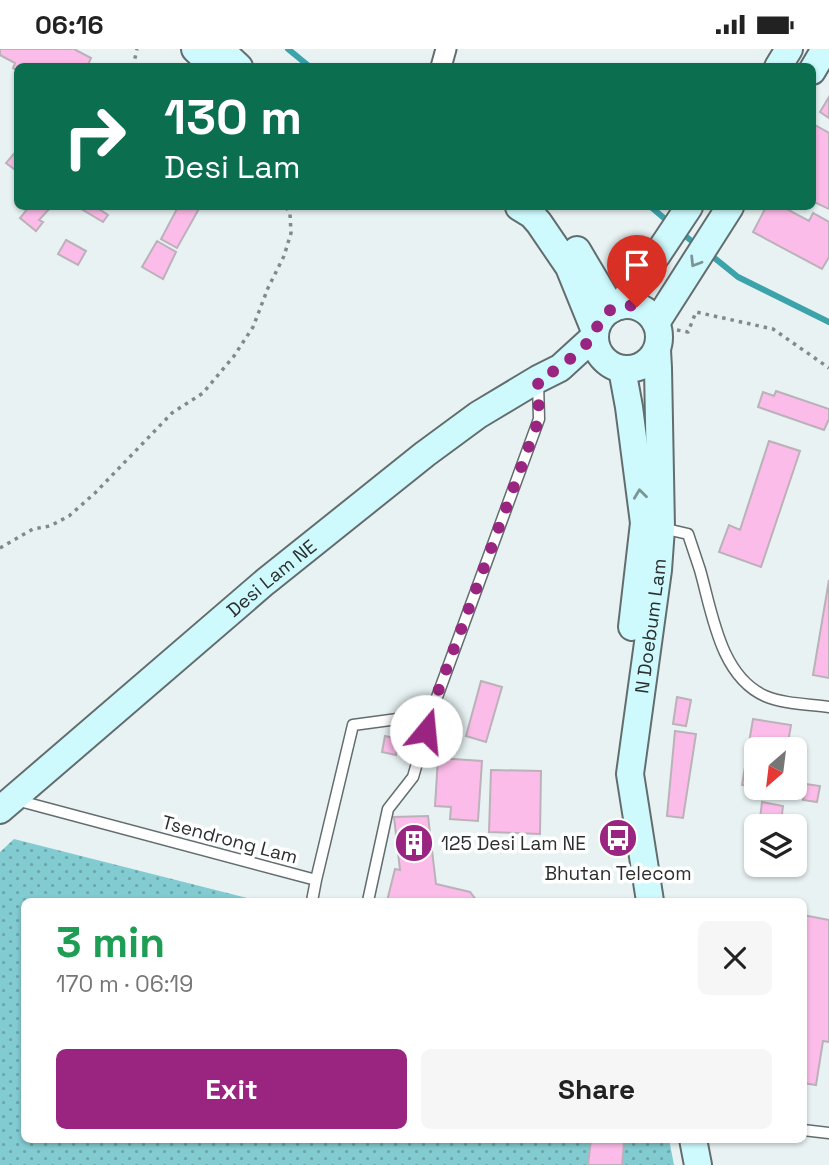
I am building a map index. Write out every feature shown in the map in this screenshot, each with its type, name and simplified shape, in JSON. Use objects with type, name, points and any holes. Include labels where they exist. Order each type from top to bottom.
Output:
[{"type":"main road","points":[[195,49],[210,63]]},
{"type":"main road","points":[[220,49],[235,63]]},
{"type":"main road","points":[[816,64],[825,49]]},
{"type":"main road","points":[[524,210],[539,223],[569,267],[595,334],[599,353],[617,367]]},
{"type":"main road","points":[[548,210],[616,307]]},
{"type":"main road","points":[[595,334],[604,314],[616,307],[643,274],[688,210]]},
{"type":"main road","points":[[549,374],[639,367],[652,357],[657,334],[673,297],[723,217]]},
{"type":"main road","points":[[616,307],[629,305],[645,310],[652,316],[657,334]]},
{"type":"main road","name":"Desi Lam NE","points":[[6,804],[265,582],[425,454],[478,415],[549,374],[595,334]]},
{"type":"main road","name":"N Doebum Lam","points":[[650,898],[631,774],[658,570],[661,527],[657,334]]},
{"type":"main road","name":"N Doebum Lam","points":[[617,367],[629,407],[644,523],[615,780],[635,898]]},
{"type":"main road","points":[[679,1143],[682,1165]]},
{"type":"main road","points":[[694,1143],[698,1165]]},
{"type":"lane","points":[[369,898],[388,809],[413,777],[432,708],[539,419],[549,374]]},
{"type":"lane","points":[[661,527],[688,534],[717,633],[728,659],[741,678],[767,697],[829,707]]},
{"type":"lane","name":"Tsendrong Lam","points":[[6,804],[316,880],[353,725],[405,718],[432,708]]},
{"type":"lane","points":[[313,898],[316,880]]},
{"type":"lane","points":[[807,1130],[829,1133]]},
{"type":"path","points":[[0,548],[33,529],[50,526],[69,516],[95,493],[172,413],[203,393],[234,356],[253,327],[284,256],[291,233],[288,210]]},
{"type":"path","points":[[657,334],[688,332],[696,312],[773,328],[829,368]]},
{"type":"shaded area","points":[[14,839],[247,898],[21,898],[21,1143],[670,1143],[674,1165],[0,1165],[0,852]]},
{"type":"building","points":[[0,49],[74,49],[91,58],[89,63],[15,63],[0,55]]},
{"type":"building","points":[[829,97],[829,118],[820,112]]},
{"type":"building","points":[[816,126],[829,133],[829,209],[816,203]]},
{"type":"building","points":[[14,154],[14,169],[6,163]]},
{"type":"building","points":[[27,210],[48,210],[39,220],[43,222],[36,231],[20,218]]},
{"type":"building","points":[[83,210],[100,210],[108,215],[103,222]]},
{"type":"building","points":[[176,210],[198,210],[177,248],[161,239]]},
{"type":"building","points":[[764,210],[789,210],[809,221],[813,213],[829,222],[829,257],[822,269],[753,232]]},
{"type":"building","points":[[66,240],[86,251],[78,265],[58,254]]},
{"type":"building","points":[[157,241],[176,252],[163,279],[142,267]]},
{"type":"building","points":[[776,391],[829,409],[829,419],[824,430],[758,407],[763,392],[774,396]]},
{"type":"building","points":[[769,441],[800,451],[761,567],[719,552],[729,525],[740,530]]},
{"type":"building","points":[[829,580],[829,678],[813,675]]},
{"type":"building","points":[[481,681],[502,687],[486,742],[466,736]]},
{"type":"building","points":[[677,697],[691,700],[686,726],[673,724]]},
{"type":"building","points":[[753,719],[791,725],[789,737],[750,737]]},
{"type":"building","points":[[675,731],[696,734],[683,818],[667,816]]},
{"type":"building","points":[[385,736],[399,739],[396,755],[382,752]]},
{"type":"building","points":[[438,758],[482,761],[478,821],[450,819],[451,807],[435,806]]},
{"type":"building","points":[[491,770],[541,771],[540,834],[489,832]]},
{"type":"building","points":[[807,784],[820,786],[817,802],[803,800],[807,800]]},
{"type":"building","points":[[762,802],[783,806],[782,814],[761,814]]},
{"type":"building","name":"125 Desi Lam NE","points":[[428,816],[436,884],[470,892],[475,898],[388,898],[395,869],[400,870],[394,817]]},
{"type":"building","points":[[807,916],[829,920],[829,1042],[823,1041],[816,1085],[807,1084]]},
{"type":"building","points":[[591,1143],[624,1143],[622,1165],[588,1165]]},
{"type":"waterway","points":[[288,49],[305,63]]},
{"type":"waterway","points":[[655,210],[671,224]]},
{"type":"waterway","points":[[679,231],[698,246]]},
{"type":"waterway","points":[[707,252],[738,277],[829,322]]},
{"type":"place","name":"Bhutan Telecom","points":[[618,838]]},
{"type":"place","name":"125 Desi Lam NE","points":[[414,843]]},
{"type":"route","points":[[426,731],[432,708],[539,419],[538,379],[560,368],[595,336],[598,323],[604,314],[621,306],[637,307]]}]
